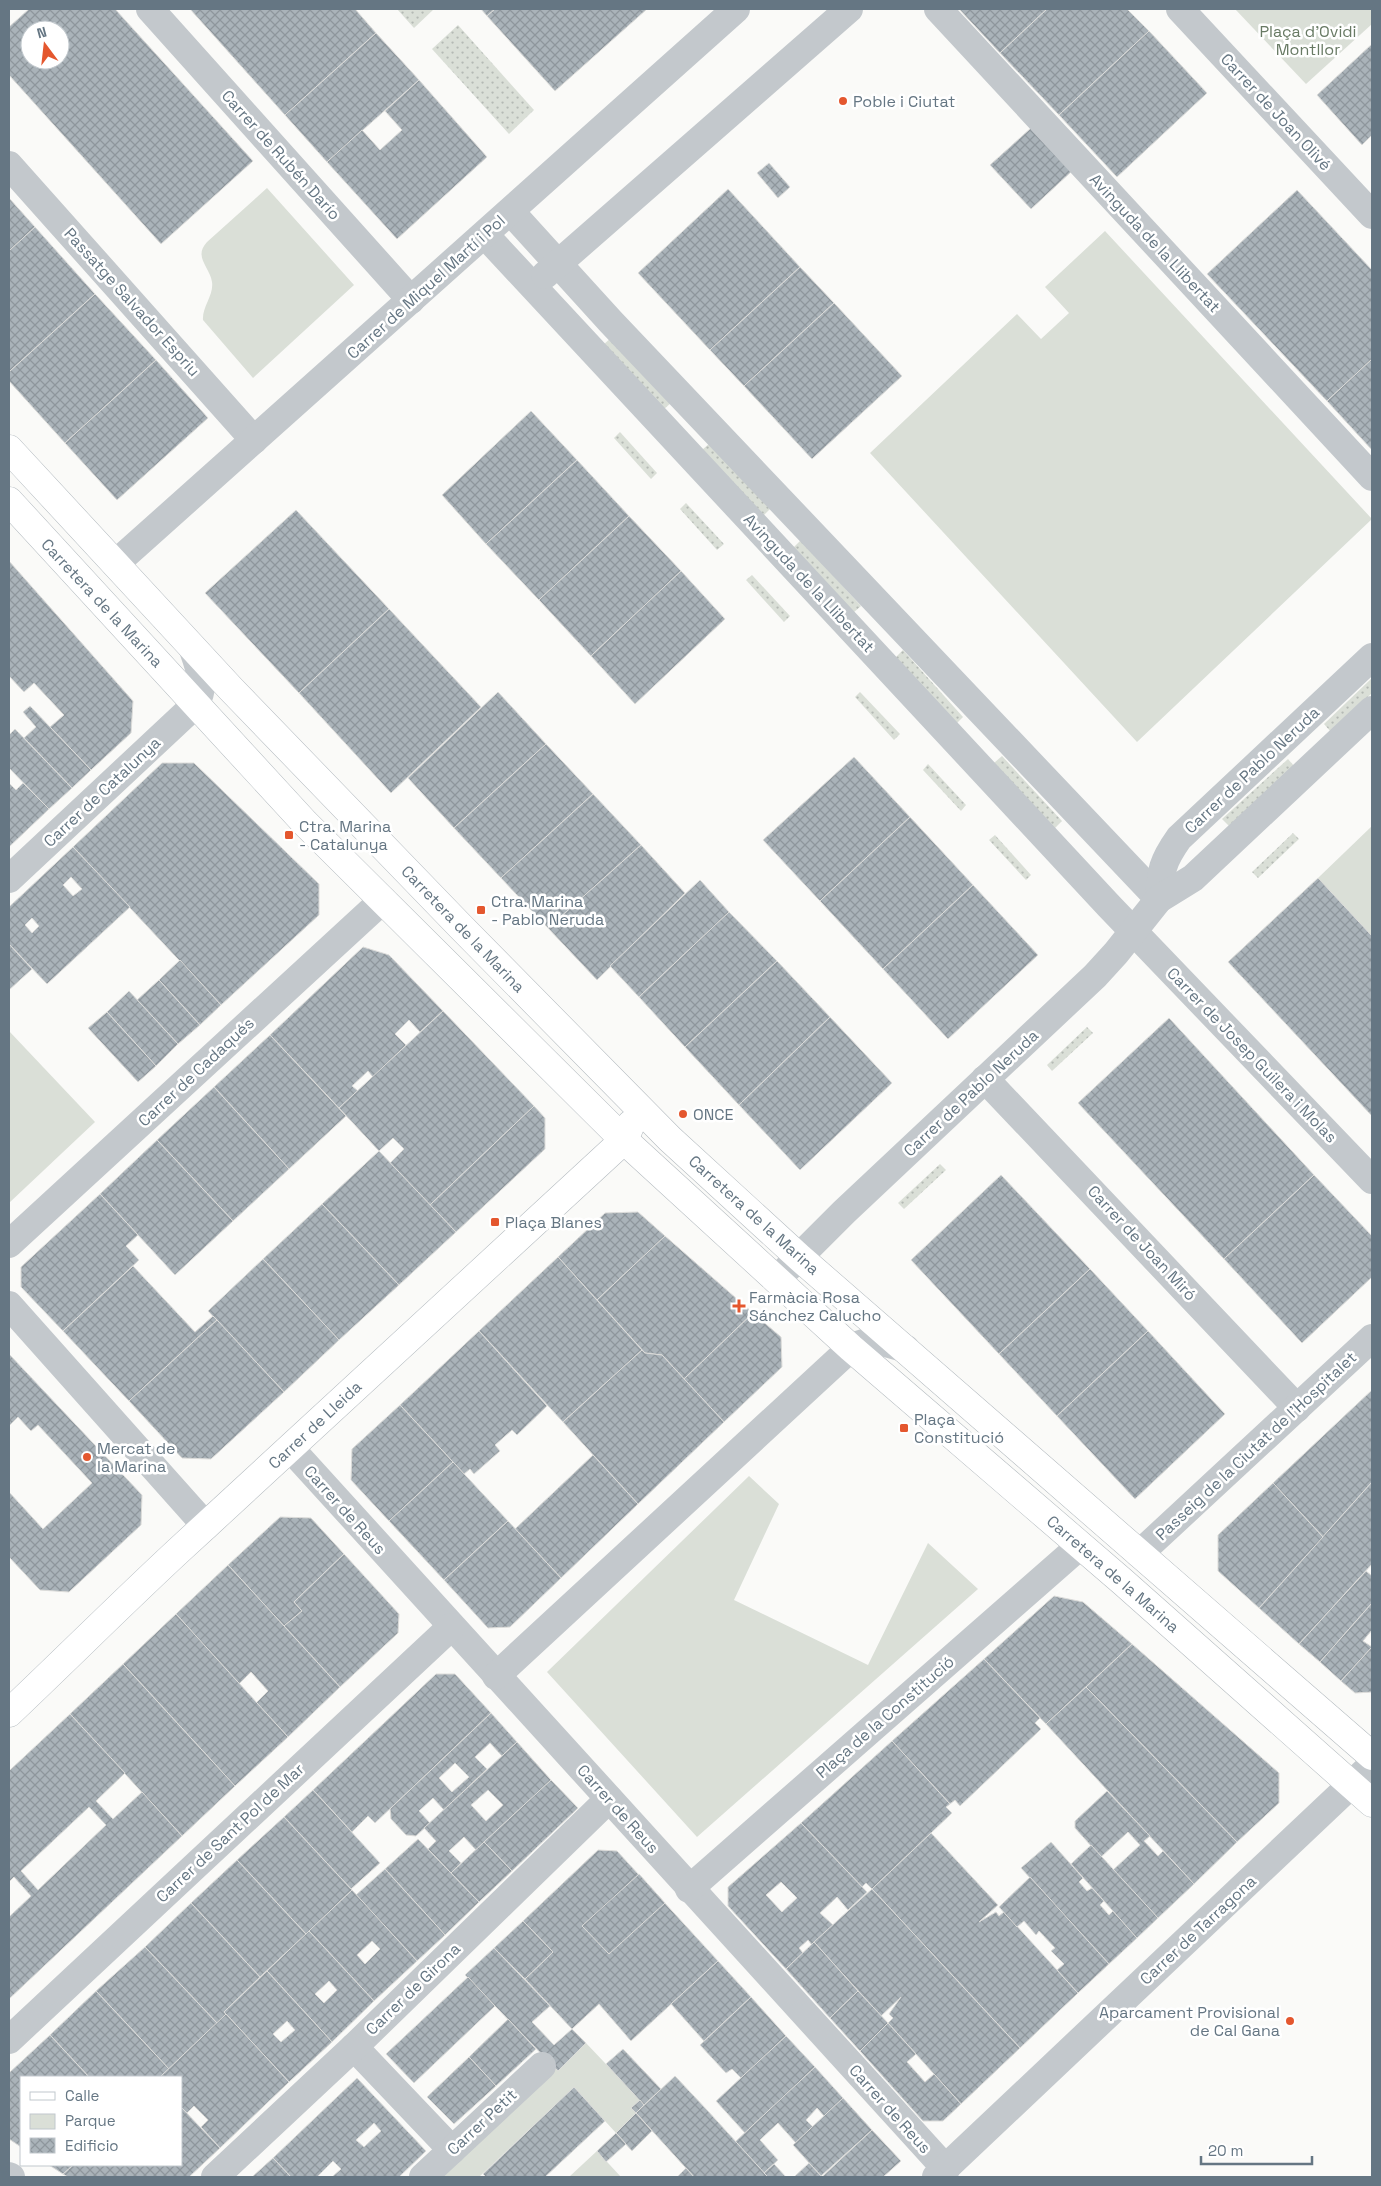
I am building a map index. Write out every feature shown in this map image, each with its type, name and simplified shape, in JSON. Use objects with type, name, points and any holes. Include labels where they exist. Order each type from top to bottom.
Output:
[{"type":"street","name":"Carrer de Rubén Darío","points":[[150,9],[411,300]]},
{"type":"street","name":"Carrer de Miquel Martí i Pol","points":[[115,564],[736,9]]},
{"type":"street","points":[[532,286],[848,9]]},
{"type":"street","name":"Avinguda de la Llibertat","points":[[938,9],[1372,477]]},
{"type":"street","name":"Carrer de Joan Olivé","points":[[1180,9],[1372,215]]},
{"type":"street","name":"Passatge Salvador Espriu","points":[[9,165],[254,440]]},
{"type":"street","points":[[511,212],[557,264],[1158,899]]},
{"type":"street","name":"Avinguda de la Llibertat","points":[[485,235],[1132,931]]},
{"type":"street","name":"Carretera de la Marina","points":[[9,449],[192,647],[447,914],[670,1139],[800,1258],[1372,1756]]},
{"type":"street","name":"Carretera de la Marina","points":[[9,501],[305,823],[624,1140],[851,1348],[1372,1803]]},
{"type":"street","name":"Carretera de la Marina","points":[[192,647],[202,681],[199,698],[195,705]]},
{"type":"street","name":"Carrer de Pablo Neruda","points":[[1158,899],[1164,860],[1179,838],[1372,657]]},
{"type":"street","name":"Carrer de Catalunya","points":[[9,879],[195,705]]},
{"type":"street","name":"Carrer de Pablo Neruda","points":[[776,1280],[844,1212],[1095,976],[1116,953],[1158,899],[1193,878],[1372,710]]},
{"type":"street","name":"Carrer de Cadaqués","points":[[9,1244],[383,900]]},
{"type":"street","name":"Carrer de Josep Guilera i Molas","points":[[1132,931],[1372,1180]]},
{"type":"street","name":"Carrer de Joan Miró","points":[[985,1079],[1297,1408]]},
{"type":"street","points":[[624,1140],[633,1118],[633,1102]]},
{"type":"street","points":[[624,1140],[641,1134],[656,1134],[670,1139]]},
{"type":"street","name":"Carrer de Lleida","points":[[9,1713],[206,1526],[291,1449],[483,1268],[624,1140]]},
{"type":"street","points":[[9,1305],[206,1526]]},
{"type":"street","name":"Passeig de la Ciutat de l'Hospitalet","points":[[1139,1554],[1372,1338]]},
{"type":"street","name":"Carretera de la Marina","points":[[851,1348],[863,1341],[878,1340],[906,1349]]},
{"type":"street","points":[[496,1676],[851,1348]]},
{"type":"street","name":"Carrer de Reus","points":[[291,1449],[609,1799],[941,2173]]},
{"type":"street","name":"Plaça de la Constitució","points":[[689,1889],[1080,1546]]},
{"type":"street","name":"Carrer de Sant Pol de Mar","points":[[9,2040],[451,1627]]},
{"type":"street","name":"Carrer de Tarragona","points":[[941,2173],[1372,1765]]},
{"type":"street","name":"Carrer de Girona","points":[[215,2177],[354,2047],[609,1799]]},
{"type":"street","points":[[354,2047],[452,2150]]},
{"type":"street","name":"Carrer Petit","points":[[423,2177],[542,2066]]},
{"type":"green space","points":[[397,9],[434,9],[414,28]]},
{"type":"green space","name":"Plaça d'Ovidi Montllor","points":[[1235,9],[1372,9],[1372,24],[1306,84]]},
{"type":"green space","points":[[458,25],[534,110],[509,134],[432,49]]},
{"type":"green space","points":[[267,188],[354,285],[253,378],[203,320],[212,282],[202,257],[202,252],[207,242]]},
{"type":"green space","points":[[1105,231],[1372,519],[1137,742],[870,453],[1017,314],[1041,339],[1069,313],[1045,287]]},
{"type":"green space","points":[[612,337],[672,402],[663,410],[603,345]]},
{"type":"green space","points":[[620,432],[657,473],[651,479],[614,438]]},
{"type":"green space","points":[[710,443],[771,508],[763,516],[702,450]]},
{"type":"green space","points":[[686,503],[724,544],[717,550],[680,509]]},
{"type":"green space","points":[[801,540],[861,606],[853,613],[793,548]]},
{"type":"green space","points":[[752,575],[790,616],[784,622],[746,580]]},
{"type":"green space","points":[[903,650],[963,717],[956,724],[895,658]]},
{"type":"green space","points":[[1372,678],[1372,693],[1331,732],[1324,724]]},
{"type":"green space","points":[[860,692],[900,734],[894,740],[855,697]]},
{"type":"green space","points":[[1002,756],[1062,821],[1054,829],[994,763]]},
{"type":"green space","points":[[1288,759],[1294,766],[1229,826],[1222,819]]},
{"type":"green space","points":[[928,764],[966,805],[961,811],[923,770]]},
{"type":"green space","points":[[1372,826],[1372,936],[1318,878]]},
{"type":"green space","points":[[1293,833],[1299,839],[1258,878],[1252,872]]},
{"type":"green space","points":[[995,835],[1031,875],[1026,880],[989,840]]},
{"type":"green space","points":[[1087,1027],[1093,1033],[1052,1071],[1047,1065]]},
{"type":"green space","points":[[9,1031],[95,1122],[9,1203]]},
{"type":"green space","points":[[940,1164],[946,1170],[904,1209],[898,1203]]},
{"type":"green space","points":[[749,1476],[779,1504],[734,1600],[868,1665],[928,1543],[978,1589],[697,1837],[547,1672]]},
{"type":"green space","points":[[586,2043],[640,2100],[631,2108],[636,2113],[616,2133],[574,2087],[479,2177],[435,2177],[553,2066],[558,2071]]},
{"type":"green space","points":[[597,2151],[621,2177],[569,2177]]},
{"type":"building","points":[[29,9],[115,9],[253,161],[161,244],[9,75],[9,27]]},
{"type":"building","points":[[190,9],[355,9],[376,33],[285,115]]},
{"type":"building","points":[[481,9],[495,9],[487,16]]},
{"type":"building","points":[[495,9],[647,9],[555,91],[487,16]]},
{"type":"building","points":[[959,9],[1047,9],[1000,53]]},
{"type":"building","points":[[1047,9],[1127,9],[1149,31],[1059,115],[1000,53]]},
{"type":"building","points":[[1149,31],[1207,93],[1117,177],[1059,115]]},
{"type":"building","points":[[376,33],[419,80],[327,162],[285,115]]},
{"type":"building","points":[[1372,44],[1372,135],[1362,145],[1317,95]]},
{"type":"building","points":[[419,80],[487,157],[397,239],[327,162],[362,130],[380,150],[402,130],[385,111]]},
{"type":"building","points":[[1031,128],[1072,171],[1031,209],[990,165]]},
{"type":"building","points":[[769,163],[790,187],[778,198],[757,173]]},
{"type":"building","points":[[728,189],[800,267],[710,350],[638,273]]},
{"type":"building","points":[[1297,190],[1372,270],[1372,359],[1327,401],[1207,274]]},
{"type":"building","points":[[9,198],[35,227],[9,251]]},
{"type":"building","points":[[35,227],[95,294],[9,372],[9,251]]},
{"type":"building","points":[[800,267],[834,303],[744,386],[710,350]]},
{"type":"building","points":[[95,294],[156,360],[65,443],[9,381],[9,372]]},
{"type":"building","points":[[834,303],[902,376],[812,459],[744,386]]},
{"type":"building","points":[[1372,359],[1372,450],[1327,401]]},
{"type":"building","points":[[156,360],[208,418],[117,500],[65,443]]},
{"type":"building","points":[[531,411],[577,460],[486,544],[442,495]]},
{"type":"building","points":[[577,460],[629,516],[539,600],[486,544]]},
{"type":"building","points":[[296,510],[389,609],[299,693],[205,593]]},
{"type":"building","points":[[629,516],[681,571],[591,656],[539,600]]},
{"type":"building","points":[[9,561],[133,701],[131,733],[91,770],[50,727],[64,715],[34,683],[24,692],[9,676]]},
{"type":"building","points":[[681,571],[725,619],[635,704],[591,656]]},
{"type":"building","points":[[389,609],[481,707],[391,793],[299,693]]},
{"type":"building","points":[[498,692],[546,744],[454,828],[408,778]]},
{"type":"building","points":[[30,706],[91,770],[72,788],[24,738],[36,727],[23,712]]},
{"type":"building","points":[[15,729],[72,788],[49,809],[9,768],[9,735]]},
{"type":"building","points":[[546,744],[593,794],[501,878],[454,828]]},
{"type":"building","points":[[854,757],[910,817],[820,901],[763,840]]},
{"type":"building","points":[[162,763],[194,763],[319,884],[319,915],[221,1005],[73,847]]},
{"type":"building","points":[[9,783],[16,790],[23,783],[49,809],[9,847]]},
{"type":"building","points":[[593,794],[641,845],[548,928],[501,878]]},
{"type":"building","points":[[910,817],[973,885],[883,969],[820,901]]},
{"type":"building","points":[[641,845],[685,893],[597,980],[548,928]]},
{"type":"building","points":[[73,847],[130,907],[47,984],[9,944],[9,907]],"holes":[[[71,877],[82,889],[73,896],[63,885]],[[32,918],[39,926],[32,933],[25,925]]]},
{"type":"building","points":[[1318,878],[1372,936],[1372,1116],[1228,962]]},
{"type":"building","points":[[700,880],[729,912],[639,997],[610,966]]},
{"type":"building","points":[[973,885],[1038,955],[948,1039],[883,969]]},
{"type":"building","points":[[729,912],[777,961],[685,1047],[639,997]]},
{"type":"building","points":[[9,944],[32,969],[9,990]]},
{"type":"building","points":[[363,947],[389,955],[443,1011],[420,1032],[409,1020],[395,1034],[406,1045],[373,1077],[368,1071],[352,1086],[358,1091],[339,1108],[270,1035]]},
{"type":"building","points":[[180,960],[221,1005],[200,1025],[159,980]]},
{"type":"building","points":[[777,961],[830,1017],[739,1105],[685,1047]]},
{"type":"building","points":[[159,980],[200,1025],[178,1044],[137,1000]]},
{"type":"building","points":[[129,991],[178,1044],[156,1066],[107,1012]]},
{"type":"building","points":[[443,1011],[534,1106],[430,1205],[390,1163],[404,1149],[393,1138],[379,1151],[339,1108]]},
{"type":"building","points":[[107,1012],[156,1066],[138,1082],[88,1028]]},
{"type":"building","points":[[830,1017],[892,1083],[800,1170],[739,1105]]},
{"type":"building","points":[[1169,1018],[1314,1175],[1224,1259],[1078,1103]]},
{"type":"building","points":[[270,1035],[346,1116],[289,1169],[214,1087]]},
{"type":"building","points":[[214,1087],[289,1169],[233,1221],[157,1140]]},
{"type":"building","points":[[534,1106],[545,1118],[545,1149],[456,1232],[430,1205]]},
{"type":"building","points":[[157,1140],[233,1221],[175,1275],[100,1194]]},
{"type":"building","points":[[379,1151],[456,1232],[399,1285],[322,1204]]},
{"type":"building","points":[[1001,1175],[1090,1269],[999,1354],[911,1260]]},
{"type":"building","points":[[1314,1175],[1372,1236],[1372,1277],[1302,1343],[1224,1259]]},
{"type":"building","points":[[100,1194],[138,1235],[126,1246],[139,1260],[63,1331],[21,1287],[21,1267]]},
{"type":"building","points":[[322,1204],[399,1285],[339,1340],[263,1259]]},
{"type":"building","points":[[638,1212],[665,1236],[597,1300],[558,1257],[605,1213]]},
{"type":"building","points":[[665,1236],[753,1313],[684,1379],[662,1355],[645,1353],[597,1300]]},
{"type":"building","points":[[558,1257],[642,1350],[563,1422],[479,1331]]},
{"type":"building","points":[[263,1259],[339,1340],[284,1392],[208,1311]]},
{"type":"building","points":[[133,1266],[195,1332],[213,1316],[217,1320],[129,1401],[63,1331]]},
{"type":"building","points":[[1090,1269],[1148,1331],[1057,1416],[999,1354]]},
{"type":"building","points":[[753,1313],[781,1337],[782,1367],[724,1422],[684,1379]]},
{"type":"building","points":[[217,1320],[284,1392],[211,1459],[182,1458],[129,1401]]},
{"type":"building","points":[[479,1331],[547,1406],[517,1435],[512,1430],[495,1445],[500,1451],[474,1474],[470,1469],[464,1474],[400,1405]]},
{"type":"building","points":[[1148,1331],[1225,1414],[1135,1499],[1057,1416]]},
{"type":"building","points":[[642,1350],[645,1353],[662,1355],[724,1422],[638,1504],[563,1422]]},
{"type":"building","name":"Mercat de la Marina","points":[[9,1354],[142,1495],[141,1525],[69,1592],[40,1590],[9,1557],[9,1492],[43,1529],[92,1483],[38,1425],[31,1431],[18,1417],[9,1426]]},
{"type":"building","points":[[1372,1390],[1372,1482],[1323,1537],[1273,1483]]},
{"type":"building","points":[[400,1405],[453,1462],[389,1521],[351,1480],[352,1449]]},
{"type":"building","points":[[593,1455],[638,1504],[561,1578],[515,1529]]},
{"type":"building","points":[[453,1462],[508,1521],[444,1580],[389,1521]]},
{"type":"building","points":[[1372,1482],[1372,1564],[1299,1644],[1259,1608]]},
{"type":"building","points":[[1273,1483],[1323,1537],[1259,1608],[1218,1571],[1218,1535]]},
{"type":"building","points":[[280,1517],[311,1518],[344,1554],[294,1602],[302,1611],[284,1626],[228,1565]]},
{"type":"building","points":[[508,1521],[561,1578],[510,1627],[488,1628],[444,1580]]},
{"type":"building","points":[[344,1554],[399,1614],[398,1633],[340,1687],[284,1626],[302,1611],[294,1602]]},
{"type":"building","points":[[228,1565],[340,1687],[288,1737],[256,1703],[268,1691],[251,1672],[239,1684],[176,1614]]},
{"type":"building","points":[[1366,1571],[1372,1576],[1372,1603],[1320,1662],[1299,1644]]},
{"type":"building","points":[[1054,1596],[1083,1602],[1132,1644],[1046,1724],[984,1659]]},
{"type":"building","points":[[1372,1603],[1372,1630],[1363,1641],[1372,1647],[1341,1681],[1320,1662]]},
{"type":"building","points":[[176,1614],[288,1737],[235,1786],[123,1664]]},
{"type":"building","points":[[1132,1644],[1279,1773],[1279,1803],[1237,1842],[1086,1687]]},
{"type":"building","points":[[1372,1647],[1372,1692],[1355,1693],[1341,1681]]},
{"type":"building","points":[[984,1659],[1040,1718],[1035,1723],[1041,1729],[960,1806],[955,1800],[950,1804],[892,1741]]},
{"type":"building","points":[[123,1664],[235,1786],[182,1836],[70,1714]]},
{"type":"building","points":[[436,1674],[455,1674],[491,1713],[375,1823],[368,1816],[352,1832],[313,1790]]},
{"type":"building","points":[[1086,1687],[1237,1842],[1194,1884],[1046,1724]]},
{"type":"building","points":[[491,1713],[517,1742],[502,1756],[490,1743],[475,1757],[487,1769],[444,1810],[433,1798],[419,1811],[430,1823],[416,1836],[406,1835],[391,1819],[390,1809]],"holes":[[[455,1763],[469,1777],[452,1792],[439,1778]]]},
{"type":"building","points":[[70,1714],[125,1773],[96,1801],[113,1819],[142,1792],[182,1836],[9,1999],[9,1917],[31,1896],[14,1877],[9,1882],[9,1771]],"holes":[[[89,1807],[106,1825],[38,1890],[21,1871]]]},
{"type":"building","points":[[892,1741],[950,1804],[946,1807],[952,1813],[872,1889],[866,1883],[862,1887],[801,1823]]},
{"type":"building","points":[[517,1742],[551,1780],[476,1850],[464,1837],[449,1851],[461,1863],[451,1873],[428,1849],[436,1841],[424,1828]],"holes":[[[488,1790],[503,1805],[486,1821],[471,1805]]]},
{"type":"building","points":[[551,1780],[578,1808],[512,1871],[484,1842]]},
{"type":"building","points":[[313,1790],[380,1863],[351,1889],[284,1817]]},
{"type":"building","points":[[1107,1791],[1150,1836],[1144,1841],[1158,1856],[1163,1851],[1194,1884],[1158,1918],[1113,1870],[1140,1845],[1128,1832],[1101,1857],[1075,1828],[1075,1821]]},
{"type":"building","points":[[284,1817],[352,1890],[306,1934],[237,1860]]},
{"type":"building","points":[[801,1823],[867,1892],[848,1910],[837,1897],[820,1913],[833,1925],[812,1945],[808,1940],[799,1948],[803,1953],[786,1969],[728,1906],[728,1887]],"holes":[[[781,1882],[797,1898],[782,1912],[766,1895]]]},
{"type":"building","points":[[931,1833],[998,1905],[979,1922],[996,1912],[999,1916],[1004,1912],[1078,1993],[1020,2048],[872,1889]]},
{"type":"building","points":[[418,1839],[479,1902],[445,1935],[385,1869]]},
{"type":"building","points":[[484,1842],[512,1871],[479,1902],[451,1873]]},
{"type":"building","points":[[1051,1842],[1083,1878],[1079,1882],[1087,1891],[1092,1888],[1104,1901],[1100,1905],[1109,1915],[1113,1911],[1137,1938],[1109,1964],[1021,1868]]},
{"type":"building","points":[[1091,1845],[1158,1918],[1137,1938],[1071,1864]]},
{"type":"building","points":[[598,1850],[617,1851],[718,1961],[631,2041],[599,2004],[572,2029],[525,1979],[553,1952],[523,1921]]},
{"type":"building","points":[[237,1860],[306,1934],[260,1977],[191,1903]]},
{"type":"building","points":[[385,1869],[445,1935],[417,1961],[356,1895]]},
{"type":"building","points":[[639,1874],[665,1903],[609,1954],[582,1926]]},
{"type":"building","points":[[1030,1877],[1109,1964],[1078,1993],[1057,1970],[1064,1964],[1051,1951],[1055,1948],[1039,1931],[1036,1935],[1024,1921],[1017,1927],[999,1907]]},
{"type":"building","points":[[872,1889],[1020,2048],[961,2104],[888,2023],[893,2018],[889,2014],[901,1997],[881,2016],[814,1942]]},
{"type":"building","points":[[352,1890],[417,1961],[374,2001],[309,1931]],"holes":[[[372,1941],[380,1949],[365,1964],[357,1955]]]},
{"type":"building","points":[[191,1903],[260,1977],[224,2012],[226,2014],[217,2023],[145,1947]]},
{"type":"building","points":[[523,1921],[553,1952],[525,1979],[494,1948]]},
{"type":"building","points":[[309,1931],[374,2001],[332,2042],[267,1971]],"holes":[[[329,1981],[337,1990],[324,2003],[315,1994]]]},
{"type":"building","points":[[814,1942],[858,1991],[830,2018],[786,1969]]},
{"type":"building","points":[[145,1947],[217,2023],[169,2069],[96,1991]]},
{"type":"building","points":[[494,1948],[550,2006],[532,2022],[554,2045],[572,2029],[586,2043],[558,2071],[465,1975]]},
{"type":"building","points":[[718,1961],[751,1997],[704,2041],[671,2004]]},
{"type":"building","points":[[267,1971],[332,2042],[289,2082],[224,2012]],"holes":[[[287,2021],[295,2030],[281,2042],[273,2034]]]},
{"type":"building","points":[[468,1977],[495,2006],[414,2083],[386,2054]]},
{"type":"building","points":[[96,1991],[169,2069],[161,2076],[88,2076],[50,2035]]},
{"type":"building","points":[[858,1991],[888,2023],[860,2051],[830,2018]]},
{"type":"building","points":[[751,1997],[786,2036],[741,2078],[732,2069],[726,2073],[700,2045]]},
{"type":"building","points":[[226,2014],[289,2082],[220,2148],[201,2127],[208,2120],[194,2106],[187,2113],[182,2108],[182,2076],[161,2076]]},
{"type":"building","points":[[508,2019],[536,2049],[496,2086],[469,2057]]},
{"type":"building","points":[[888,2023],[916,2054],[907,2062],[925,2082],[934,2074],[961,2104],[943,2121],[923,2121],[860,2051]]},
{"type":"building","points":[[50,2035],[88,2076],[20,2076],[20,2146],[9,2139],[9,2073]]},
{"type":"building","points":[[786,2036],[815,2067],[745,2133],[716,2101]]},
{"type":"building","points":[[623,2049],[661,2089],[644,2105],[606,2064]]},
{"type":"building","points":[[469,2057],[496,2086],[454,2124],[427,2097]]},
{"type":"building","points":[[815,2067],[843,2098],[824,2116],[817,2108],[806,2120],[813,2127],[796,2143],[778,2123],[760,2140],[778,2160],[764,2173],[735,2142]]},
{"type":"building","points":[[675,2076],[768,2177],[694,2177],[636,2113]]},
{"type":"building","points":[[357,2078],[426,2151],[399,2177],[332,2177],[341,2169],[333,2161],[317,2177],[291,2177],[273,2158]],"holes":[[[374,2123],[381,2131],[364,2147],[356,2140]]]},
{"type":"building","points":[[574,2087],[605,2121],[545,2177],[486,2177],[483,2174]]},
{"type":"building","points":[[843,2098],[872,2130],[821,2176],[793,2145]]},
{"type":"building","points":[[640,2100],[644,2105],[636,2113],[631,2108]]},
{"type":"building","points":[[182,2108],[220,2148],[189,2177],[68,2177],[63,2174],[72,2166],[182,2166]]},
{"type":"building","points":[[636,2113],[652,2131],[632,2151],[616,2133]]},
{"type":"building","points":[[872,2130],[901,2161],[883,2177],[822,2177]]},
{"type":"building","points":[[616,2133],[626,2144],[606,2162],[597,2151]]},
{"type":"building","points":[[273,2158],[291,2177],[252,2177]]},
{"type":"building","points":[[809,2163],[822,2177],[794,2177]]},
{"type":"building","points":[[774,2164],[786,2177],[768,2177],[764,2173]]},
{"type":"building","points":[[51,2166],[72,2166],[63,2174]]},
{"type":"building","points":[[686,2168],[694,2177],[677,2177]]},
{"type":"place","name":"Poble i Ciutat","points":[[843,101]]},
{"type":"place","name":"Ctra. Marina - Catalunya","points":[[289,835]]},
{"type":"place","name":"Ctra. Marina - Pablo Neruda","points":[[481,910]]},
{"type":"place","name":"ONCE","points":[[683,1114]]},
{"type":"place","name":"Plaça Blanes","points":[[495,1222]]},
{"type":"place","name":"Farmàcia Rosa Sánchez Calucho","points":[[739,1306]]},
{"type":"place","name":"Plaça Constitució","points":[[904,1428]]},
{"type":"place","name":"Mercat de la Marina","points":[[87,1457]]},
{"type":"place","name":"Aparcament Provisional de Cal Gana","points":[[1290,2021]]}]
